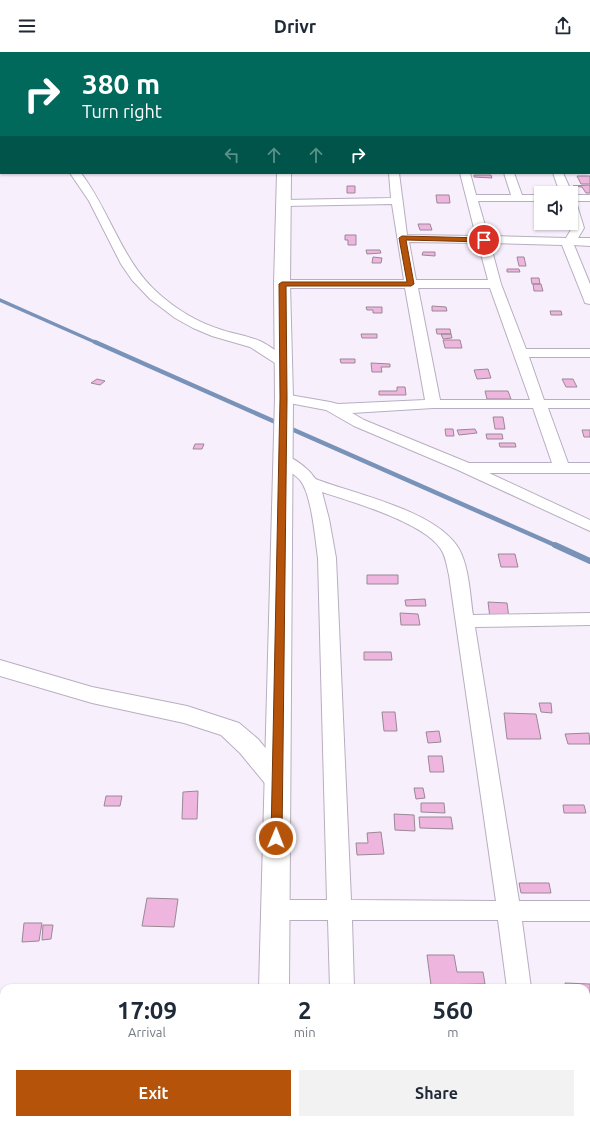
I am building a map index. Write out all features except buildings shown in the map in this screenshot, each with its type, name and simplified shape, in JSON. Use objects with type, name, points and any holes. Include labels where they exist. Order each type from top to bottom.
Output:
[{"type":"main road","points":[[274,984],[284,398],[282,284],[284,174]]},
{"type":"main road","points":[[0,668],[92,695],[187,715],[230,729],[249,746],[277,780]]},
{"type":"street","points":[[284,52],[376,52]]},
{"type":"street","points":[[505,52],[590,52]]},
{"type":"street","points":[[76,174],[92,197],[133,274],[147,290],[165,305],[192,322],[215,332],[256,344],[283,362]]},
{"type":"street","points":[[394,174],[402,238],[433,404]]},
{"type":"street","points":[[465,174],[495,284],[562,468]]},
{"type":"street","points":[[509,174],[518,198]]},
{"type":"street","points":[[558,174],[563,186]]},
{"type":"street","points":[[472,198],[534,198]]},
{"type":"street","points":[[578,198],[590,198]]},
{"type":"street","points":[[284,203],[398,201]]},
{"type":"street","points":[[577,230],[569,242],[569,250],[590,300]]},
{"type":"street","points":[[402,238],[590,242]]},
{"type":"street","points":[[282,284],[495,284]]},
{"type":"street","points":[[521,353],[590,353]]},
{"type":"street","points":[[284,398],[323,404],[337,409],[359,423],[464,468],[590,526]]},
{"type":"street","points":[[337,409],[433,404],[590,404]]},
{"type":"street","points":[[282,459],[304,475],[310,483],[315,494],[328,558],[342,984]]},
{"type":"street","points":[[464,468],[590,468]]},
{"type":"street","points":[[310,483],[367,502],[416,521],[438,534],[450,549],[458,575],[509,911],[518,984]]},
{"type":"street","points":[[465,621],[590,619]]},
{"type":"street","points":[[275,910],[590,911]]},
{"type":"waterway","points":[[0,300],[97,343]]},
{"type":"waterway","points":[[95,342],[280,424]]},
{"type":"waterway","points":[[287,427],[557,546]]},
{"type":"waterway","points":[[555,545],[590,561]]},
{"type":"route","points":[[276,838],[284,398],[282,284],[411,284],[402,238],[484,240]]}]
